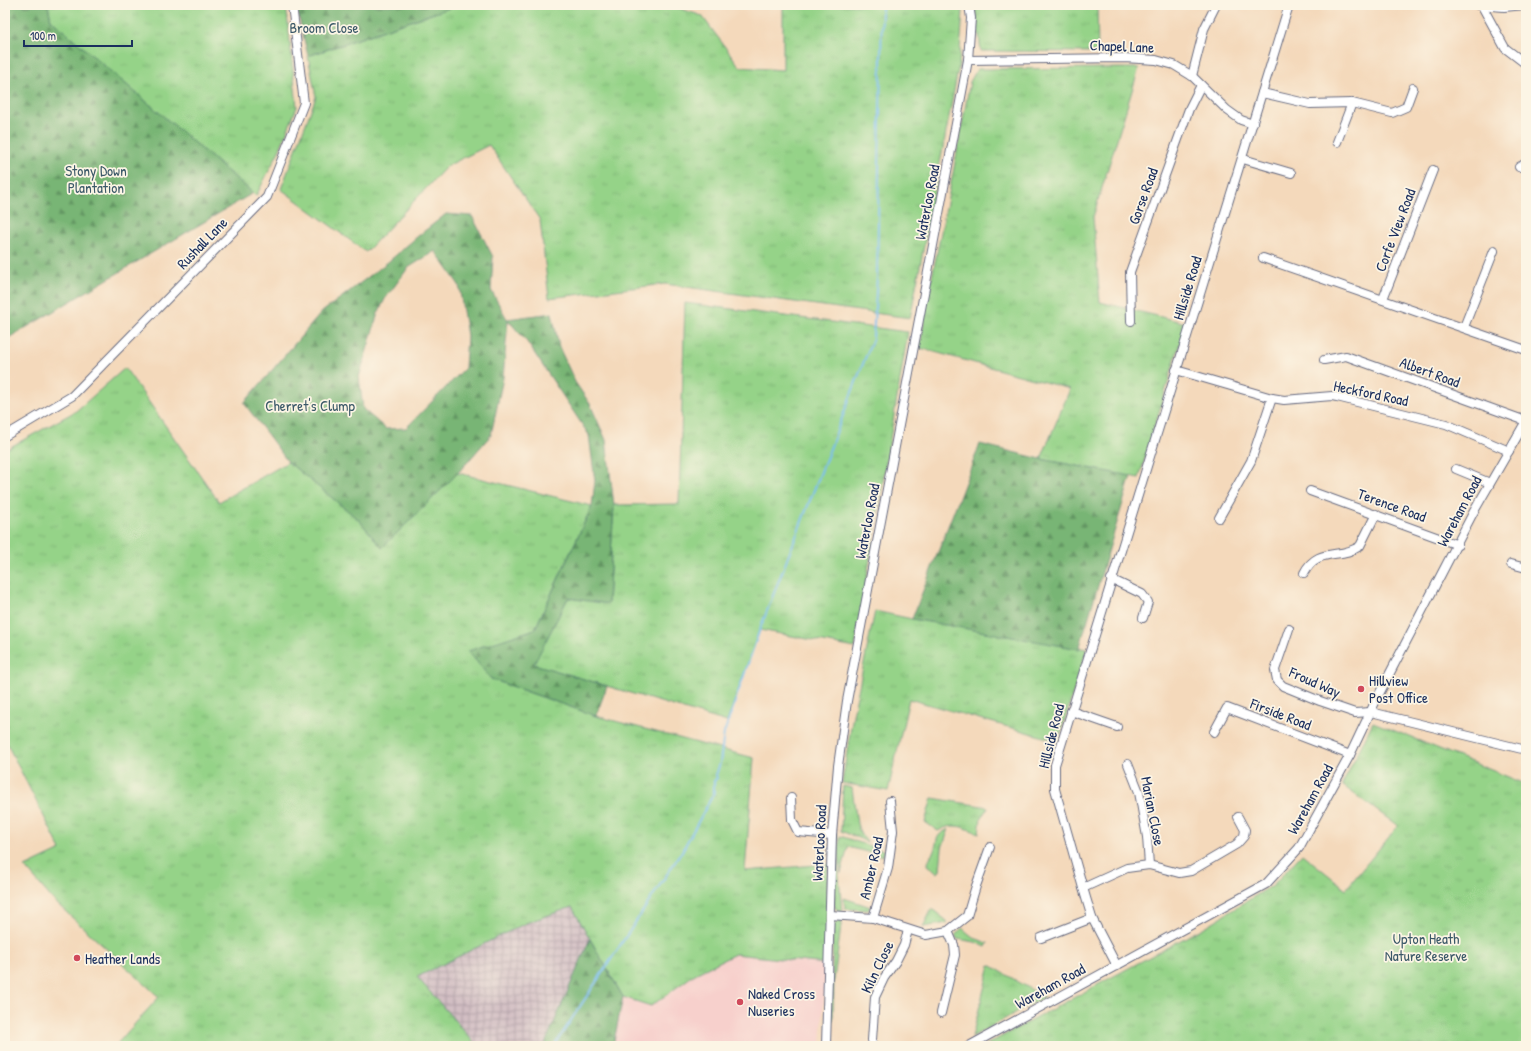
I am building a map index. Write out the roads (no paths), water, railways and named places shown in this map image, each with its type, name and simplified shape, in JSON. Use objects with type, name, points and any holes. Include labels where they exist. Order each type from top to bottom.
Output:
[{"type":"street","name":"Rushall Lane","points":[[5,436],[72,396],[266,197],[304,103],[292,5]]},
{"type":"street","name":"Waterloo Road","points":[[826,1046],[832,835],[838,766],[847,701],[968,60],[971,18],[969,5]]},
{"type":"street","points":[[1192,76],[1204,29],[1216,5]]},
{"type":"street","name":"Hillside Road","points":[[1117,966],[1092,918],[1055,789],[1055,765],[1111,579],[1254,124],[1288,5]]},
{"type":"street","points":[[1480,5],[1504,7],[1525,5]]},
{"type":"street","points":[[1480,5],[1505,48],[1526,64]]},
{"type":"street","name":"Chapel Lane","points":[[968,60],[1124,58],[1156,60],[1174,65],[1192,76],[1227,110],[1241,120],[1254,124]]},
{"type":"street","name":"Gorse Road","points":[[1131,321],[1130,272],[1189,109],[1201,85]]},
{"type":"street","points":[[1262,93],[1310,104],[1352,103],[1392,113],[1406,107],[1413,88]]},
{"type":"street","points":[[1337,142],[1352,103]]},
{"type":"street","points":[[1243,159],[1291,172]]},
{"type":"street","name":"Corfe View Road","points":[[1383,300],[1433,170]]},
{"type":"street","points":[[1464,327],[1494,251]]},
{"type":"street","points":[[1263,258],[1464,327],[1526,350]]},
{"type":"street","name":"Albert Road","points":[[1324,360],[1346,356],[1526,421]]},
{"type":"street","name":"Heckford Road","points":[[1176,370],[1272,398],[1284,400],[1332,396],[1337,397],[1446,424],[1509,451]]},
{"type":"street","points":[[1219,518],[1251,461],[1272,398]]},
{"type":"street","name":"Wareham Road","points":[[969,1046],[1266,884],[1299,848],[1350,755],[1490,483],[1526,421]]},
{"type":"street","points":[[1456,470],[1490,483]]},
{"type":"street","name":"Terence Road","points":[[1315,490],[1458,545]]},
{"type":"street","points":[[1304,573],[1308,565],[1318,558],[1356,549],[1360,546],[1376,514]]},
{"type":"street","points":[[1511,564],[1526,568]]},
{"type":"street","points":[[1111,579],[1142,594],[1146,598],[1148,602],[1142,618]]},
{"type":"street","name":"Froud Way","points":[[1289,629],[1275,670],[1277,680],[1283,686],[1355,713],[1371,712],[1526,750]]},
{"type":"street","name":"Firside Road","points":[[1214,732],[1227,708],[1350,755]]},
{"type":"street","points":[[1071,711],[1117,727]]},
{"type":"street","name":"Marian Close","points":[[1128,764],[1139,792],[1147,837],[1149,864]]},
{"type":"street","points":[[791,798],[792,820],[798,832],[832,835]]},
{"type":"street","name":"Amber Road","points":[[873,918],[888,868],[893,831],[890,801]]},
{"type":"street","points":[[1084,888],[1128,868],[1149,864],[1179,872],[1191,871],[1237,844],[1244,836],[1245,830],[1238,817]]},
{"type":"street","points":[[830,915],[873,918],[890,922],[908,930],[926,935],[948,931],[967,916],[990,847]]},
{"type":"street","points":[[1041,938],[1092,918]]},
{"type":"street","name":"Kiln Close","points":[[872,1040],[875,997],[884,978],[896,961],[904,945],[908,930]]},
{"type":"street","points":[[941,1013],[954,955],[954,945],[948,931]]},
{"type":"waterway","points":[[554,1046],[681,853],[714,793],[714,781],[717,778],[716,775],[720,763],[724,733],[760,629],[873,338],[877,277],[882,5]]},
{"type":"place","name":"Hillview Post Office","points":[[1361,689]]},
{"type":"place","name":"Heather Lands","points":[[77,958]]},
{"type":"place","name":"Naked Cross Nuseries","points":[[740,1002]]},
{"type":"park label","name":"Broom Close","points":[[324,27]]},
{"type":"park label","name":"Stony Down Plantation","points":[[96,178]]},
{"type":"park label","name":"Cherret's Clump","points":[[310,405]]},
{"type":"park label","name":"Upton Heath Nature Reserve","points":[[1426,946]]}]
